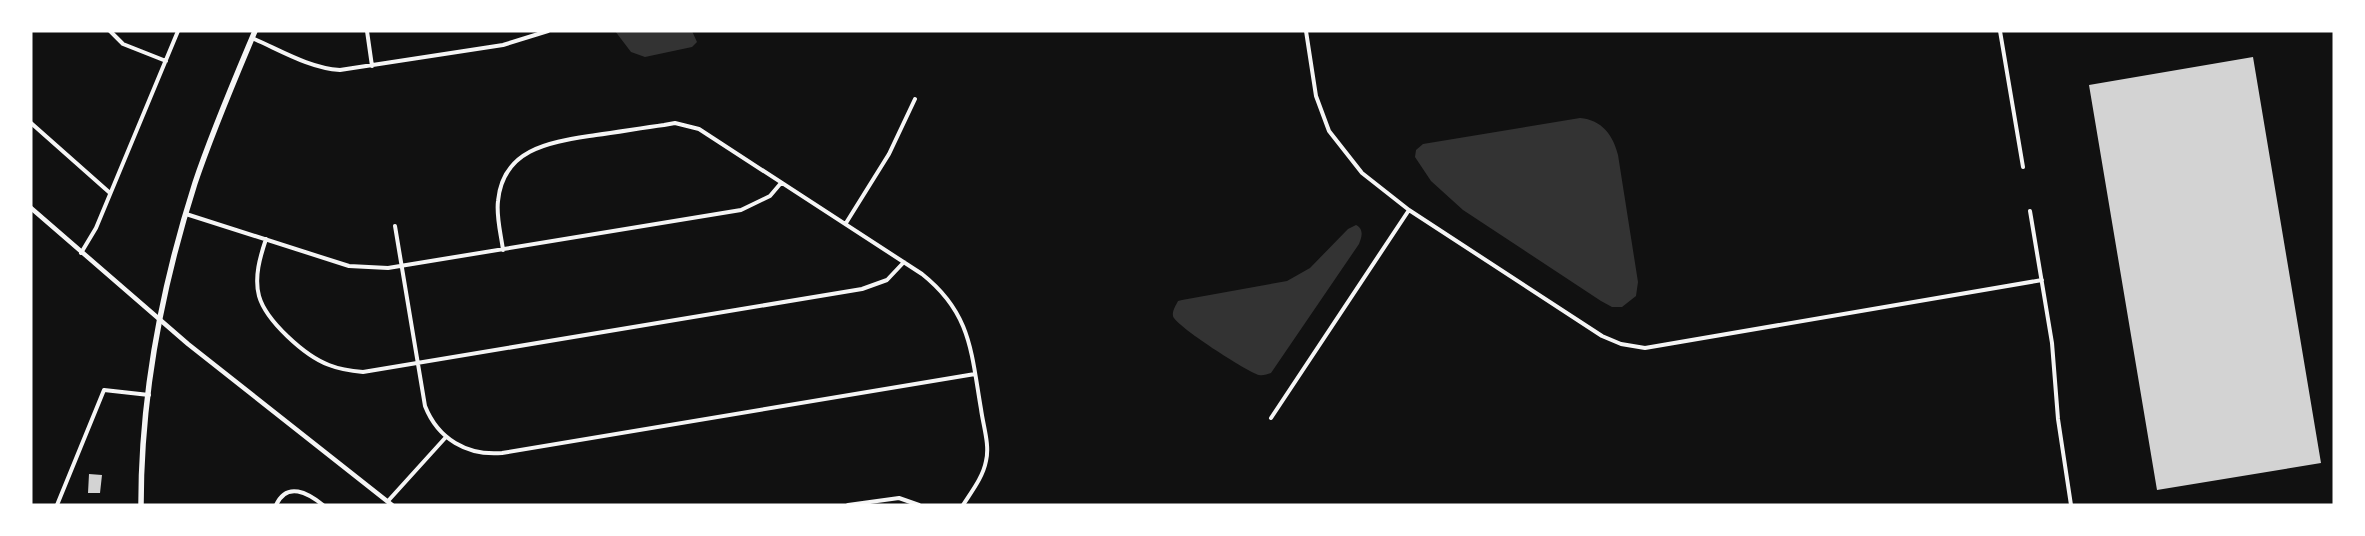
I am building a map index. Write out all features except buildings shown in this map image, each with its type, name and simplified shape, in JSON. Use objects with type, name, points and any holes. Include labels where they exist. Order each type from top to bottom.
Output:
[{"type":"main road","points":[[141,505],[149,395],[160,321],[186,214],[207,148],[255,31]]},
{"type":"street","points":[[110,31],[123,44],[166,61]]},
{"type":"street","points":[[81,253],[96,228],[178,31]]},
{"type":"street","points":[[367,31],[372,66]]},
{"type":"street","points":[[252,38],[327,69],[372,66],[503,45],[548,31]]},
{"type":"street","points":[[1306,31],[1316,96],[1334,140],[1362,173],[1409,210],[1602,336],[1621,344],[1645,348],[2042,280]]},
{"type":"street","points":[[2000,31],[2023,168]]},
{"type":"street","points":[[846,224],[889,154],[915,99]]},
{"type":"street","points":[[31,123],[110,193]]},
{"type":"street","points":[[504,250],[497,210],[500,190],[504,178],[515,162],[527,153],[555,142],[664,124],[689,125],[710,135],[904,262],[940,289],[955,307],[965,328],[975,374],[987,449],[987,461],[983,473],[963,505]]},
{"type":"street","points":[[186,214],[349,266],[402,268],[741,210],[770,196],[781,183]]},
{"type":"street","points":[[31,208],[160,321],[390,503],[446,437]]},
{"type":"street","points":[[1271,418],[1409,210]]},
{"type":"street","points":[[2030,211],[2054,360],[2059,427],[2072,505]]},
{"type":"street","points":[[395,226],[428,414],[432,422],[446,437],[463,449],[472,452],[502,453],[975,374]]},
{"type":"street","points":[[266,239],[260,258],[259,295],[266,312],[284,333],[319,360],[341,369],[362,372],[862,289],[886,280],[904,262]]},
{"type":"street","points":[[57,505],[104,390],[149,395]]},
{"type":"street","points":[[276,505],[282,496],[298,490],[309,494],[323,505]]},
{"type":"street","points":[[848,505],[899,498],[919,505]]},
{"type":"shaded area","points":[[615,31],[692,31],[697,42],[692,47],[645,57],[631,52]]},
{"type":"shaded area","points":[[1580,118],[1588,119],[1600,125],[1610,135],[1618,155],[1638,282],[1636,296],[1622,307],[1612,307],[1601,301],[1463,210],[1431,181],[1415,157],[1416,150],[1423,144]]},
{"type":"shaded area","points":[[1356,225],[1361,231],[1359,244],[1271,373],[1259,375],[1241,366],[1185,329],[1173,316],[1178,301],[1287,281],[1310,268],[1348,229]]}]
